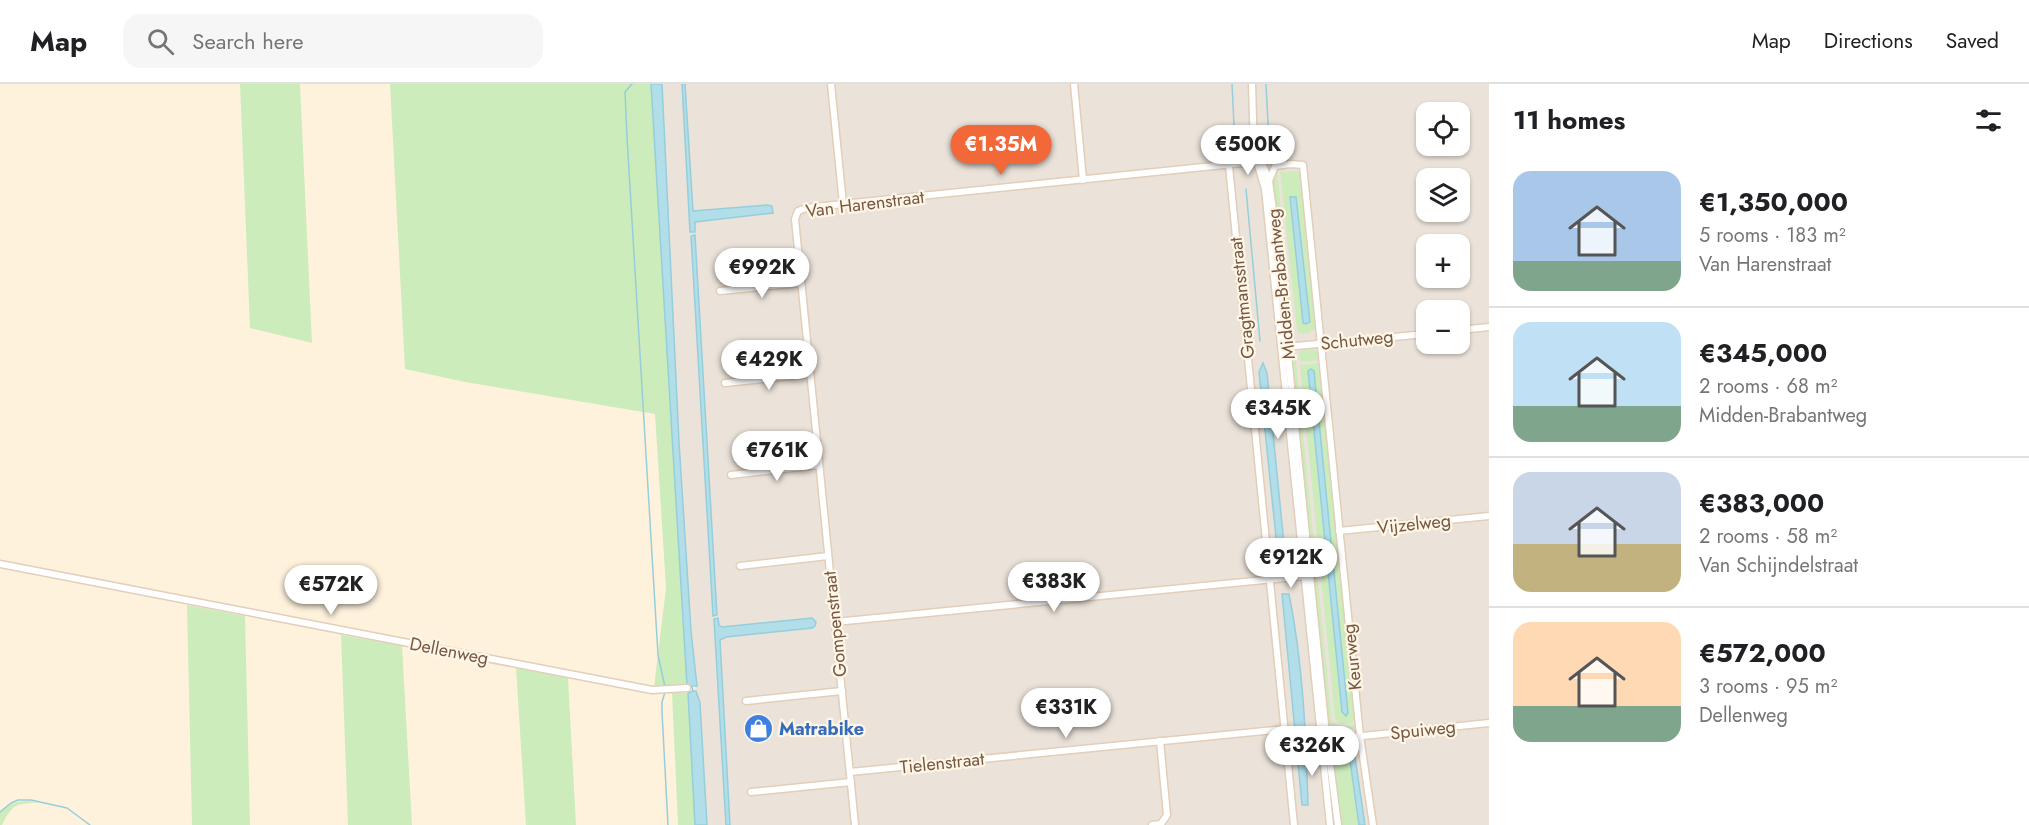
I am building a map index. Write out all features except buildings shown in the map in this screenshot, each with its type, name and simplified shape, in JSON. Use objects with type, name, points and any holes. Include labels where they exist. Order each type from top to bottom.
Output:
[{"type":"street","points":[[831,84],[843,204]]},
{"type":"street","points":[[1074,84],[1083,180]]},
{"type":"street","name":"Midden-Brabantweg","points":[[1252,84],[1254,139],[1264,189],[1285,347]]},
{"type":"street","name":"Van Harenstraat","points":[[795,219],[798,211],[806,208],[1259,162]]},
{"type":"street","name":"Midden-Brabantweg","points":[[1259,162],[1269,181],[1324,740],[1330,825]]},
{"type":"street","name":"Keurweg","points":[[1269,181],[1275,166],[1303,165],[1360,736],[1373,825]]},
{"type":"street","name":"Gragtmansstraat","points":[[1229,166],[1294,825]]},
{"type":"street","name":"Gompenstraat","points":[[795,219],[855,825]]},
{"type":"street","points":[[720,291],[801,283]]},
{"type":"street","points":[[1470,329],[1489,327]]},
{"type":"street","name":"Schutweg","points":[[1285,347],[1416,335]]},
{"type":"street","points":[[725,384],[810,374]]},
{"type":"street","points":[[731,475],[819,465]]},
{"type":"street","name":"Vijzelweg","points":[[1339,531],[1489,516]]},
{"type":"street","name":"Gompenstraat","points":[[740,566],[828,556]]},
{"type":"street","name":"Dellenweg","points":[[0,564],[623,684],[660,690],[687,688]]},
{"type":"street","points":[[835,622],[1307,576]]},
{"type":"street","name":"Gompenstraat","points":[[746,701],[842,691]]},
{"type":"street","name":"Spuiweg","points":[[1324,740],[1489,723]]},
{"type":"street","name":"Tielenstraat","points":[[850,772],[1285,729]]},
{"type":"street","name":"Midden-Brabantweg","points":[[1324,740],[1338,825]]},
{"type":"street","points":[[1152,825],[1161,824],[1167,815],[1160,741]]},
{"type":"street","points":[[751,792],[851,782]]},
{"type":"shaded area","points":[[652,84],[1489,84],[1489,825],[705,825]]},
{"type":"green space","points":[[240,84],[300,84],[312,343],[250,328]]},
{"type":"green space","points":[[390,84],[651,84],[687,686],[654,687],[666,588],[655,414],[465,382],[405,369]]},
{"type":"green space","points":[[1300,171],[1316,328],[1307,334],[1298,333],[1297,330],[1280,172]],"holes":[[[1296,197],[1303,322],[1290,198]]]},
{"type":"green space","points":[[1277,172],[1294,340],[1288,332],[1272,176]]},
{"type":"green space","points":[[1312,349],[1318,351],[1319,360],[1300,362],[1299,351]]},
{"type":"green space","points":[[1295,353],[1332,722],[1343,728],[1355,724],[1354,729],[1347,732],[1336,731],[1328,724],[1291,359]]},
{"type":"green space","points":[[1319,363],[1355,721],[1347,724],[1341,724],[1335,718],[1300,365]]},
{"type":"green space","points":[[187,605],[245,616],[250,825],[192,825]]},
{"type":"green space","points":[[341,635],[402,646],[412,825],[348,825]]},
{"type":"green space","points":[[516,668],[568,678],[576,825],[526,825]]},
{"type":"green space","points":[[672,693],[688,693],[695,825],[678,825]]},
{"type":"green space","points":[[1334,747],[1343,750],[1350,749],[1355,754],[1349,757],[1359,825],[1342,825],[1330,753]]},
{"type":"green space","points":[[25,801],[41,802],[26,803],[13,808],[0,825],[0,812],[11,804]]},
{"type":"water","points":[[651,84],[662,84],[679,442],[691,631],[697,686],[687,686]]},
{"type":"water","points":[[682,84],[685,84],[693,211],[768,205],[772,206],[773,213],[695,222],[695,232],[690,232]]},
{"type":"water","points":[[1290,197],[1296,197],[1310,322],[1306,324],[1303,323]]},
{"type":"water","points":[[695,235],[717,615],[713,616],[691,236]]},
{"type":"water","points":[[1263,363],[1267,373],[1285,554],[1278,557],[1259,372]]},
{"type":"water","points":[[1311,369],[1314,371],[1348,713],[1346,716],[1342,712],[1308,371]]},
{"type":"water","points":[[1282,594],[1289,594],[1298,646],[1305,726],[1308,805],[1302,805]]},
{"type":"water","points":[[718,618],[719,625],[722,627],[812,618],[816,622],[812,628],[726,637],[720,640],[730,825],[726,825],[714,619]]},
{"type":"water","points":[[696,691],[700,703],[707,825],[695,825],[688,693]]},
{"type":"water","points":[[1352,754],[1355,757],[1365,825],[1359,825],[1350,761]]},
{"type":"waterway","points":[[632,84],[625,92],[627,137],[658,655],[665,687]]},
{"type":"waterway","points":[[1232,84],[1235,146]]},
{"type":"waterway","points":[[1266,84],[1269,142]]},
{"type":"waterway","points":[[1246,189],[1260,341]]},
{"type":"waterway","points":[[692,687],[693,691]]},
{"type":"waterway","points":[[665,692],[662,712],[668,825]]},
{"type":"waterway","points":[[0,812],[18,800],[31,800],[67,808],[90,825]]},
{"type":"place","name":"Matrabike","points":[[758,729]]}]
